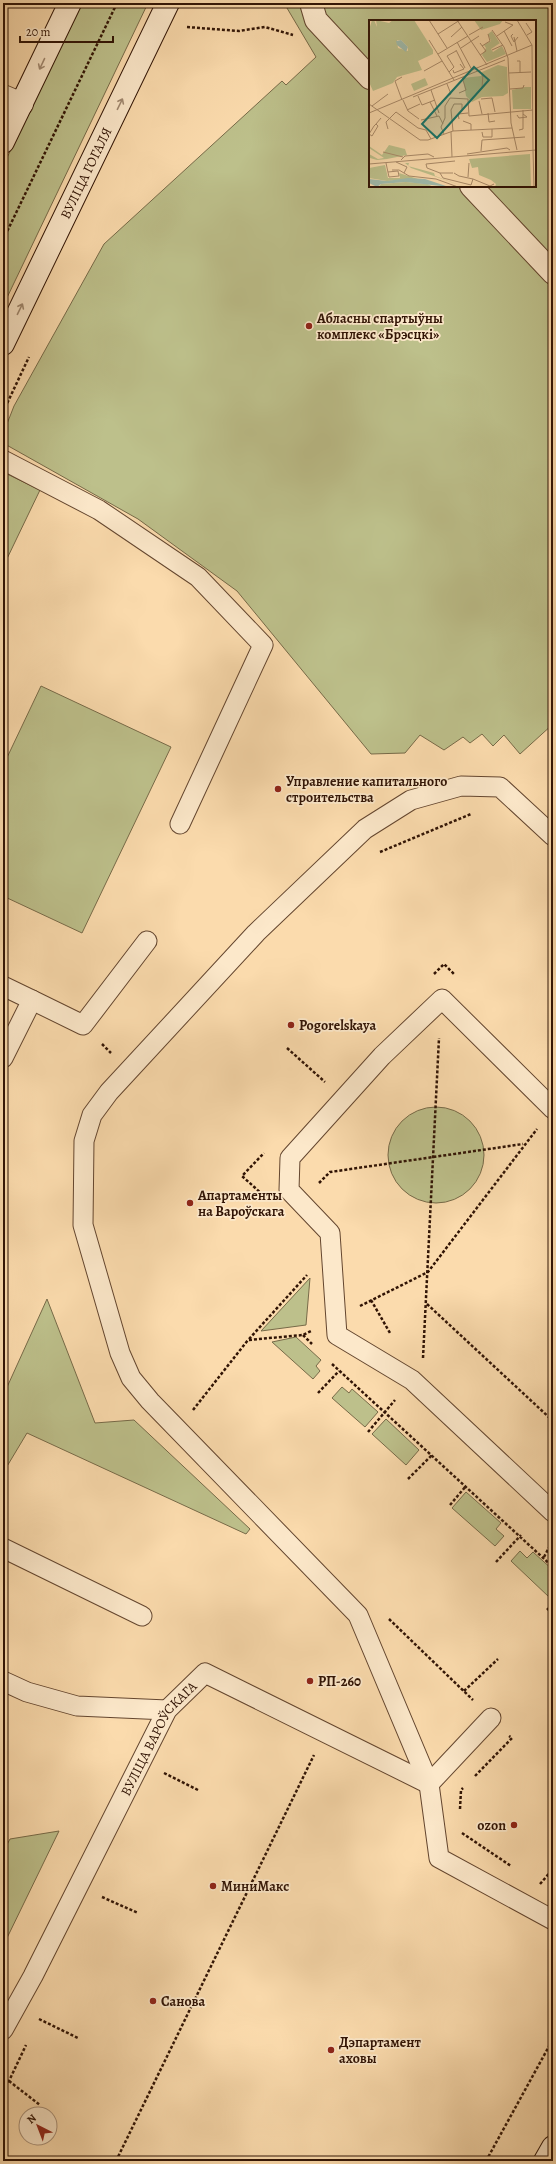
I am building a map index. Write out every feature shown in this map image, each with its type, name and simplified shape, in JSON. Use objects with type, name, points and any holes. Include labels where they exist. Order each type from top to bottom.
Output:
[{"type":"main road","points":[[3,142],[13,100],[70,3]]},
{"type":"main road","name":"ВУЛІЦА ГОГАЛЯ","points":[[3,344],[168,3]]},
{"type":"main road","points":[[313,12],[369,77]]},
{"type":"main road","points":[[472,187],[553,273]]},
{"type":"main road","points":[[545,2161],[553,2147]]},
{"type":"lane","points":[[3,460],[99,510],[198,577],[263,645],[180,824]]},
{"type":"lane","points":[[553,836],[500,787],[461,786],[411,800],[365,829],[256,933],[109,1092],[92,1115],[84,1141],[83,1225],[120,1353],[131,1378],[150,1401],[358,1615],[429,1784],[439,1858],[553,1920]]},
{"type":"lane","points":[[3,986],[82,1025],[147,941]]},
{"type":"lane","points":[[553,1109],[442,999],[382,1056],[290,1158],[289,1190],[330,1233],[337,1335],[412,1380],[553,1512]]},
{"type":"lane","points":[[3,1058],[32,1000]]},
{"type":"lane","points":[[3,1548],[142,1616]]},
{"type":"lane","name":"ВУЛІЦА ВАРОЎСКАГА","points":[[3,2030],[36,1969],[167,1710],[205,1673],[429,1784]]},
{"type":"lane","points":[[3,1681],[26,1692],[77,1706],[167,1710]]},
{"type":"lane","points":[[429,1784],[491,1718]]},
{"type":"path","points":[[3,240],[117,3]]},
{"type":"path","points":[[187,27],[239,31],[265,27],[298,36],[313,12]]},
{"type":"path","points":[[368,1432],[412,1380],[425,1355],[426,1303],[435,1155],[440,1030],[424,1016]]},
{"type":"path","points":[[82,1025],[129,1070]]},
{"type":"path","points":[[287,1048],[328,1086]]},
{"type":"path","points":[[549,1068],[553,1063]]},
{"type":"path","points":[[248,1340],[303,1335],[428,1272],[524,1144],[538,1128]]},
{"type":"path","points":[[299,1201],[330,1172],[435,1155],[524,1144]]},
{"type":"path","points":[[242,1176],[269,1200]]},
{"type":"path","points":[[189,1415],[248,1340],[310,1271]]},
{"type":"path","points":[[371,1300],[390,1333]]},
{"type":"path","points":[[426,1303],[553,1421]]},
{"type":"path","points":[[303,1335],[313,1345]]},
{"type":"path","points":[[328,1360],[521,1535],[553,1567]]},
{"type":"path","points":[[318,1393],[339,1371]]},
{"type":"path","points":[[408,1479],[432,1455]]},
{"type":"path","points":[[450,1505],[466,1486]]},
{"type":"path","points":[[496,1562],[521,1535]]},
{"type":"path","points":[[544,1557],[553,1540]]},
{"type":"path","points":[[547,1610],[553,1604]]},
{"type":"path","points":[[464,1691],[498,1659]]},
{"type":"path","points":[[116,2161],[316,1752]]},
{"type":"path","points":[[159,1771],[198,1790]]},
{"type":"path","points":[[540,1884],[553,1869]]},
{"type":"path","points":[[99,1895],[138,1913]]},
{"type":"path","points":[[36,2026],[42,2012]]},
{"type":"path","points":[[39,2019],[78,2038]]},
{"type":"path","points":[[3,2084],[9,2081],[29,2039]]},
{"type":"path","points":[[486,2161],[553,2039]]},
{"type":"path","points":[[9,2081],[40,2105]]},
{"type":"green space","points":[[82,3],[148,3],[3,306],[3,166]]},
{"type":"green space","name":"Абласны спартыўны комплекс «Брэсцкі»","points":[[284,3],[553,3],[553,724],[520,754],[504,735],[493,746],[482,734],[470,743],[463,737],[444,750],[420,735],[405,753],[371,754],[237,591],[138,519],[3,443],[3,434],[14,406],[104,244],[282,81],[286,85],[316,57]]},
{"type":"green space","points":[[3,472],[40,490],[3,567]]},
{"type":"green space","points":[[41,686],[171,747],[82,933],[3,896],[3,766]]},
{"type":"green space","points":[[436,1107],[454,1110],[470,1121],[481,1137],[484,1155],[481,1173],[470,1189],[454,1200],[436,1203],[418,1200],[402,1189],[391,1173],[388,1155],[391,1137],[402,1121],[418,1110]]},
{"type":"green space","points":[[310,1278],[306,1325],[261,1331]]},
{"type":"green space","points":[[47,1299],[95,1423],[134,1420],[250,1529],[246,1534],[27,1433],[3,1473],[3,1396]]},
{"type":"green space","points":[[296,1337],[321,1360],[316,1366],[320,1371],[313,1379],[272,1342]]},
{"type":"green space","points":[[342,1387],[349,1393],[352,1389],[378,1412],[365,1427],[332,1398]]},
{"type":"green space","points":[[386,1419],[419,1450],[406,1465],[372,1434]]},
{"type":"green space","points":[[466,1492],[501,1523],[496,1529],[504,1536],[495,1546],[452,1508]]},
{"type":"green space","points":[[520,1551],[527,1558],[533,1552],[553,1570],[553,1593],[549,1597],[511,1561]]},
{"type":"green space","points":[[59,1831],[6,1940],[3,1933],[3,1852],[10,1839]]},
{"type":"place","name":"Абласны спартыўны комплекс «Брэсцкі»","points":[[309,326]]},
{"type":"place","name":"Управление капитального строительства","points":[[278,789]]},
{"type":"place","name":"Pogorelskaya","points":[[291,1025]]},
{"type":"place","name":"Апартаменты на Вароўскага","points":[[190,1203]]},
{"type":"place","name":"РП-260","points":[[310,1681]]},
{"type":"place","name":"ozon","points":[[514,1825]]},
{"type":"place","name":"МиниМакс","points":[[213,1886]]},
{"type":"place","name":"Санова","points":[[153,2001]]},
{"type":"place","name":"Дэпартамент аховы","points":[[331,2050]]}]
